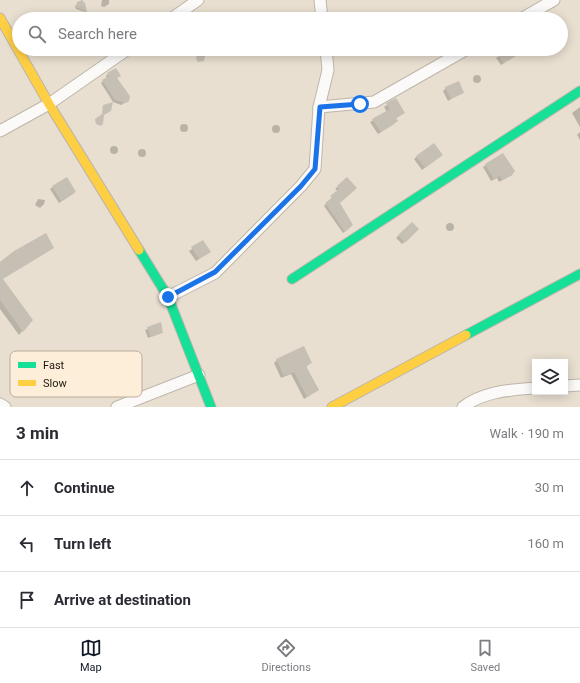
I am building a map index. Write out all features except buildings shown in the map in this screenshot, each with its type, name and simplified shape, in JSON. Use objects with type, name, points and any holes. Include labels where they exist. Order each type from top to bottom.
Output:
[{"type":"street","points":[[181,12],[198,0]]},
{"type":"street","points":[[320,0],[321,12]]},
{"type":"street","points":[[533,12],[554,0]]},
{"type":"street","points":[[0,18],[12,39]]},
{"type":"street","points":[[22,56],[168,297],[211,407]]},
{"type":"street","points":[[0,131],[50,104],[118,56]]},
{"type":"street","points":[[168,297],[215,272],[301,186],[315,169],[320,107],[328,70],[327,56]]},
{"type":"street","points":[[320,107],[374,102],[455,56]]},
{"type":"street","points":[[292,279],[580,91]]},
{"type":"street","points":[[332,407],[580,274]]},
{"type":"street","points":[[117,407],[198,375]]},
{"type":"street","points":[[568,386],[580,385]]},
{"type":"street","points":[[463,407],[472,400],[492,393],[532,388]]},
{"type":"street","points":[[0,404],[5,407]]},
{"type":"traffic: fast","points":[[292,279],[580,91]]},
{"type":"traffic: fast","points":[[139,250],[168,297],[211,407]]},
{"type":"traffic: fast","points":[[466,335],[580,274]]},
{"type":"traffic: slow","points":[[0,18],[12,39]]},
{"type":"traffic: slow","points":[[22,56],[49,104],[139,250]]},
{"type":"traffic: slow","points":[[332,407],[466,335]]},
{"type":"route","points":[[168,297],[215,272],[301,186],[315,169],[320,107],[360,104]]}]
